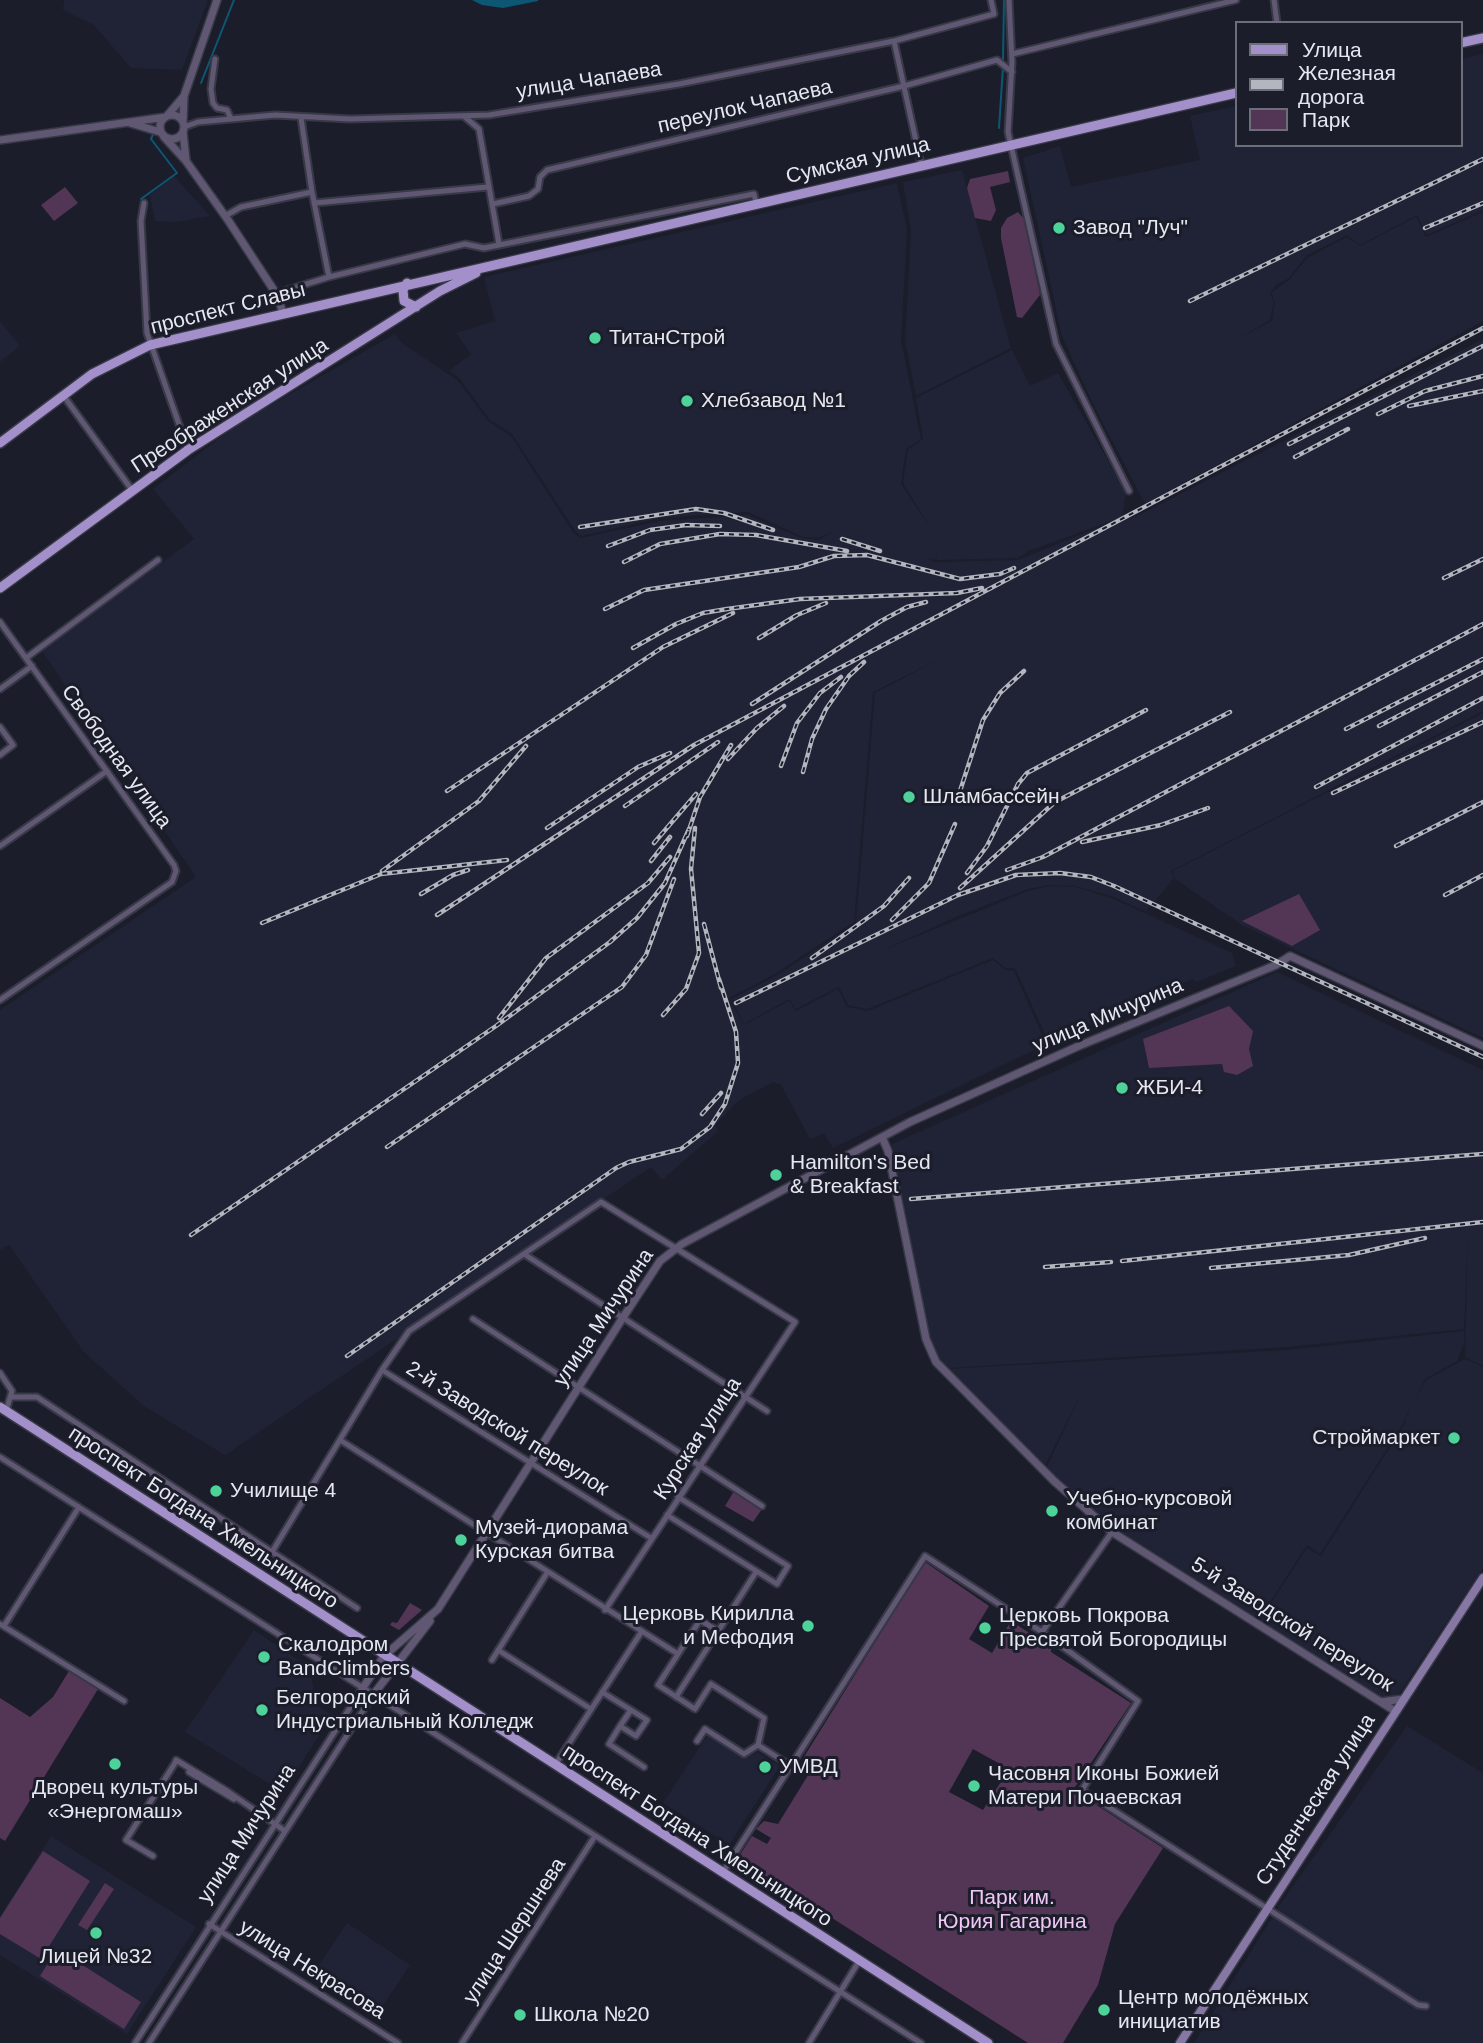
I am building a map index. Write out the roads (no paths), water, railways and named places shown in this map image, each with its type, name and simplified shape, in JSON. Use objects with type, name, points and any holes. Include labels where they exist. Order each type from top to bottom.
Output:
[{"type":"main road","points":[[1462,43],[1483,38]]},
{"type":"main road","name":"Сумская улица","points":[[489,267],[921,164],[1234,93]]},
{"type":"main road","name":"проспект Славы","points":[[0,443],[113,361],[150,345],[420,280],[489,267]]},
{"type":"main road","name":"Преображенская улица","points":[[0,588],[188,450],[417,306],[489,267]]},
{"type":"main road","points":[[407,284],[402,290],[404,301],[417,306],[426,292],[420,280]]},
{"type":"main road","name":"проспект Богдана Хмельницкого","points":[[3,1409],[988,2043]]},
{"type":"main road","name":"Студенческая улица","points":[[1181,2043],[1483,1578]]},
{"type":"street","points":[[186,161],[184,96],[217,0]]},
{"type":"street","points":[[991,0],[994,14],[1009,21]]},
{"type":"street","points":[[1009,0],[1012,54],[1010,144],[1056,344],[1129,491]]},
{"type":"street","points":[[1012,54],[1236,0]]},
{"type":"street","points":[[1274,0],[1277,21]]},
{"type":"street","name":"улица Чапаева","points":[[183,127],[275,115],[301,118],[489,115],[654,88],[894,41],[994,14]]},
{"type":"street","points":[[894,41],[921,164]]},
{"type":"street","points":[[215,59],[211,89],[213,103],[217,108],[227,110],[231,119]]},
{"type":"street","name":"переулок Чапаева","points":[[493,204],[529,196],[538,189],[540,177],[547,170],[904,86],[997,60],[1012,72]]},
{"type":"street","points":[[184,96],[161,122],[162,135],[186,161],[225,216],[277,295],[283,313]]},
{"type":"street","points":[[0,140],[173,115],[183,127]]},
{"type":"street","points":[[478,129],[489,115]]},
{"type":"street","points":[[465,117],[478,129],[499,244]]},
{"type":"street","points":[[301,118],[329,277]]},
{"type":"street","points":[[126,122],[175,139],[183,127]]},
{"type":"street","points":[[314,203],[488,187]]},
{"type":"street","points":[[225,216],[242,207],[312,192]]},
{"type":"street","points":[[284,292],[329,277],[466,244],[484,248],[754,194],[756,203]]},
{"type":"street","points":[[144,203],[141,221],[146,333],[188,450]]},
{"type":"street","points":[[606,223],[609,237]]},
{"type":"street","points":[[63,395],[132,490]]},
{"type":"street","points":[[26,658],[158,560]]},
{"type":"street","name":"Свободная улица","points":[[0,621],[174,865],[175,876],[172,882],[0,1000]]},
{"type":"street","points":[[0,689],[32,666]]},
{"type":"street","points":[[0,727],[13,745],[0,755]]},
{"type":"street","points":[[0,846],[107,771]]},
{"type":"street","name":"улица Мичурина","points":[[135,2043],[383,1656],[438,1609],[660,1261],[675,1249],[882,1137],[995,1082],[1276,965],[1290,956],[1483,1046]]},
{"type":"street","name":"5-й Заводской переулок","points":[[882,1137],[888,1151],[926,1339],[936,1362],[1054,1481],[1112,1532],[1395,1711]]},
{"type":"street","points":[[272,1552],[382,1370],[409,1331],[601,1202],[675,1249]]},
{"type":"street","name":"Курская улица","points":[[605,1610],[795,1322],[675,1249]]},
{"type":"street","points":[[524,1254],[767,1411]]},
{"type":"street","points":[[472,1319],[762,1506]]},
{"type":"street","name":"2-й Заводской переулок","points":[[382,1370],[651,1538]]},
{"type":"street","points":[[0,1373],[12,1391],[3,1409]]},
{"type":"street","points":[[10,1397],[37,1397],[356,1608]]},
{"type":"street","points":[[340,1440],[678,1654]]},
{"type":"street","points":[[0,1457],[920,2043]]},
{"type":"street","points":[[667,1515],[777,1584],[788,1566],[678,1497]]},
{"type":"street","points":[[79,1507],[2,1625],[124,1701]]},
{"type":"street","points":[[1042,1632],[1112,1532]]},
{"type":"street","points":[[722,1873],[925,1556],[1042,1632],[1138,1701],[1082,1790],[1420,2007],[1426,2006]]},
{"type":"street","points":[[676,1697],[756,1572]]},
{"type":"street","points":[[492,1660],[547,1573]]},
{"type":"street","points":[[373,1695],[438,1609]]},
{"type":"street","points":[[697,1741],[705,1729],[744,1754],[758,1745],[764,1718],[711,1684],[695,1709],[658,1685],[700,1620],[718,1631]]},
{"type":"street","points":[[555,1765],[642,1631]]},
{"type":"street","points":[[498,1650],[591,1709]]},
{"type":"street","points":[[602,1692],[646,1720],[636,1736],[621,1726]]},
{"type":"street","name":"улица Мичурина","points":[[149,2043],[373,1695]]},
{"type":"street","points":[[1381,1702],[1403,1699]]},
{"type":"street","points":[[631,1710],[609,1744],[644,1767]]},
{"type":"street","points":[[758,1745],[791,1766]]},
{"type":"street","points":[[153,1856],[126,1840],[175,1763],[285,1831]]},
{"type":"street","name":"улица Шершнева","points":[[462,2043],[595,1836]]},
{"type":"street","name":"улица Некрасова","points":[[209,1924],[398,2043]]},
{"type":"street","points":[[809,2043],[859,1961]]},
{"type":"water","points":[[472,0],[538,1],[503,8],[482,5]]},
{"type":"waterway","points":[[201,83],[234,0]]},
{"type":"waterway","points":[[1003,61],[1004,0]]},
{"type":"waterway","points":[[999,128],[1003,67]]},
{"type":"waterway","points":[[141,199],[177,173],[151,139],[154,132]]},
{"type":"railway","points":[[1190,301],[1483,159]]},
{"type":"railway","points":[[1425,228],[1483,203]]},
{"type":"railway","points":[[437,915],[694,745],[1483,328]]},
{"type":"railway","points":[[1289,444],[1483,346]]},
{"type":"railway","points":[[1378,414],[1425,391],[1483,376]]},
{"type":"railway","points":[[1409,406],[1483,391]]},
{"type":"railway","points":[[1295,457],[1348,429]]},
{"type":"railway","points":[[580,527],[696,509],[724,513],[773,530]]},
{"type":"railway","points":[[608,546],[650,530],[686,525],[720,526]]},
{"type":"railway","points":[[624,562],[660,544],[720,534],[756,535],[847,551]]},
{"type":"railway","points":[[842,539],[880,551]]},
{"type":"railway","points":[[605,609],[644,590],[799,567],[834,556],[867,555],[960,579],[1000,574],[1014,568]]},
{"type":"railway","points":[[1444,578],[1483,559]]},
{"type":"railway","points":[[633,648],[676,624],[703,613],[800,599],[957,593],[982,588]]},
{"type":"railway","points":[[752,704],[881,621],[907,607],[926,602]]},
{"type":"railway","points":[[759,638],[797,615],[826,603]]},
{"type":"railway","points":[[447,791],[663,647],[733,613]]},
{"type":"railway","points":[[1007,870],[1043,857],[1483,624]]},
{"type":"railway","points":[[1346,729],[1483,659]]},
{"type":"railway","points":[[803,772],[812,739],[826,709],[849,676],[864,662]]},
{"type":"railway","points":[[960,791],[983,720],[1000,693],[1024,671]]},
{"type":"railway","points":[[1379,726],[1483,672]]},
{"type":"railway","points":[[781,766],[797,723],[820,693],[841,677]]},
{"type":"railway","points":[[1316,787],[1483,698]]},
{"type":"railway","points":[[728,759],[757,728],[784,706]]},
{"type":"railway","points":[[967,873],[987,846],[1018,784],[1027,773],[1146,710]]},
{"type":"railway","points":[[960,888],[1055,802],[1230,712]]},
{"type":"railway","points":[[1333,793],[1483,722]]},
{"type":"railway","points":[[625,806],[718,742]]},
{"type":"railway","points":[[687,836],[700,797],[731,745]]},
{"type":"railway","points":[[382,871],[479,801],[526,746]]},
{"type":"railway","points":[[547,828],[638,767],[670,753]]},
{"type":"railway","points":[[654,843],[696,794]]},
{"type":"railway","points":[[1396,846],[1483,802]]},
{"type":"railway","points":[[1082,842],[1161,825],[1208,808]]},
{"type":"railway","points":[[892,920],[929,883],[955,824]]},
{"type":"railway","points":[[663,1015],[686,989],[699,953],[691,869],[695,828]]},
{"type":"railway","points":[[191,1235],[496,1026],[610,942],[637,918],[665,883],[689,829]]},
{"type":"railway","points":[[651,861],[670,837]]},
{"type":"railway","points":[[499,1018],[546,958],[648,883],[670,857]]},
{"type":"railway","points":[[262,923],[381,874],[507,860]]},
{"type":"railway","points":[[421,894],[453,875],[468,870]]},
{"type":"railway","points":[[736,1003],[958,895],[1016,875],[1060,873],[1091,877],[1114,886],[1483,1057]]},
{"type":"railway","points":[[1445,895],[1483,875]]},
{"type":"railway","points":[[812,958],[884,906],[909,878]]},
{"type":"railway","points":[[387,1147],[622,987],[646,955],[674,879]]},
{"type":"railway","points":[[704,924],[721,988]]},
{"type":"railway","points":[[347,1356],[616,1168],[629,1162],[681,1149],[710,1127],[725,1104],[738,1063],[736,1032],[719,979]]},
{"type":"railway","points":[[702,1114],[721,1093]]},
{"type":"railway","points":[[911,1199],[1483,1154]]},
{"type":"railway","points":[[1122,1261],[1483,1222]]},
{"type":"railway","points":[[1211,1268],[1349,1255],[1425,1238]]},
{"type":"railway","points":[[1045,1267],[1111,1262]]},
{"type":"place","name":"Завод \"Луч\"","points":[[1059,228]]},
{"type":"place","name":"ТитанСтрой","points":[[595,338]]},
{"type":"place","name":"Хлебзавод №1","points":[[687,401]]},
{"type":"place","name":"Шламбассейн","points":[[909,797]]},
{"type":"place","name":"ЖБИ-4","points":[[1122,1088]]},
{"type":"place","name":"Hamilton's Bed & Breakfast","points":[[776,1175]]},
{"type":"place","name":"Строймаркет","points":[[1454,1438]]},
{"type":"place","name":"Училище 4","points":[[216,1491]]},
{"type":"place","name":"Учебно-курсовой комбинат","points":[[1052,1511]]},
{"type":"place","name":"Музей-диорама Курская битва","points":[[461,1540]]},
{"type":"place","name":"Церковь Кирилла и Мефодия","points":[[808,1626]]},
{"type":"place","name":"Церковь Покрова Пресвятой Богородицы","points":[[985,1628]]},
{"type":"place","name":"Cкалодром BandClimbers","points":[[264,1657]]},
{"type":"place","name":"Белгородский Индустриальный Колледж","points":[[262,1710]]},
{"type":"place","name":"Дворец культуры «Энергомаш»","points":[[115,1764]]},
{"type":"place","name":"УМВД","points":[[765,1767]]},
{"type":"place","name":"Часовня Иконы Божией Матери Почаевская","points":[[974,1786]]},
{"type":"place","name":"Лицей №32","points":[[96,1933]]},
{"type":"place","name":"Центр молодёжных инициатив","points":[[1104,2010]]},
{"type":"place","name":"Школа №20","points":[[520,2015]]},
{"type":"park label","name":"Парк им. Юрия Гагарина","points":[[1012,1910]]}]
